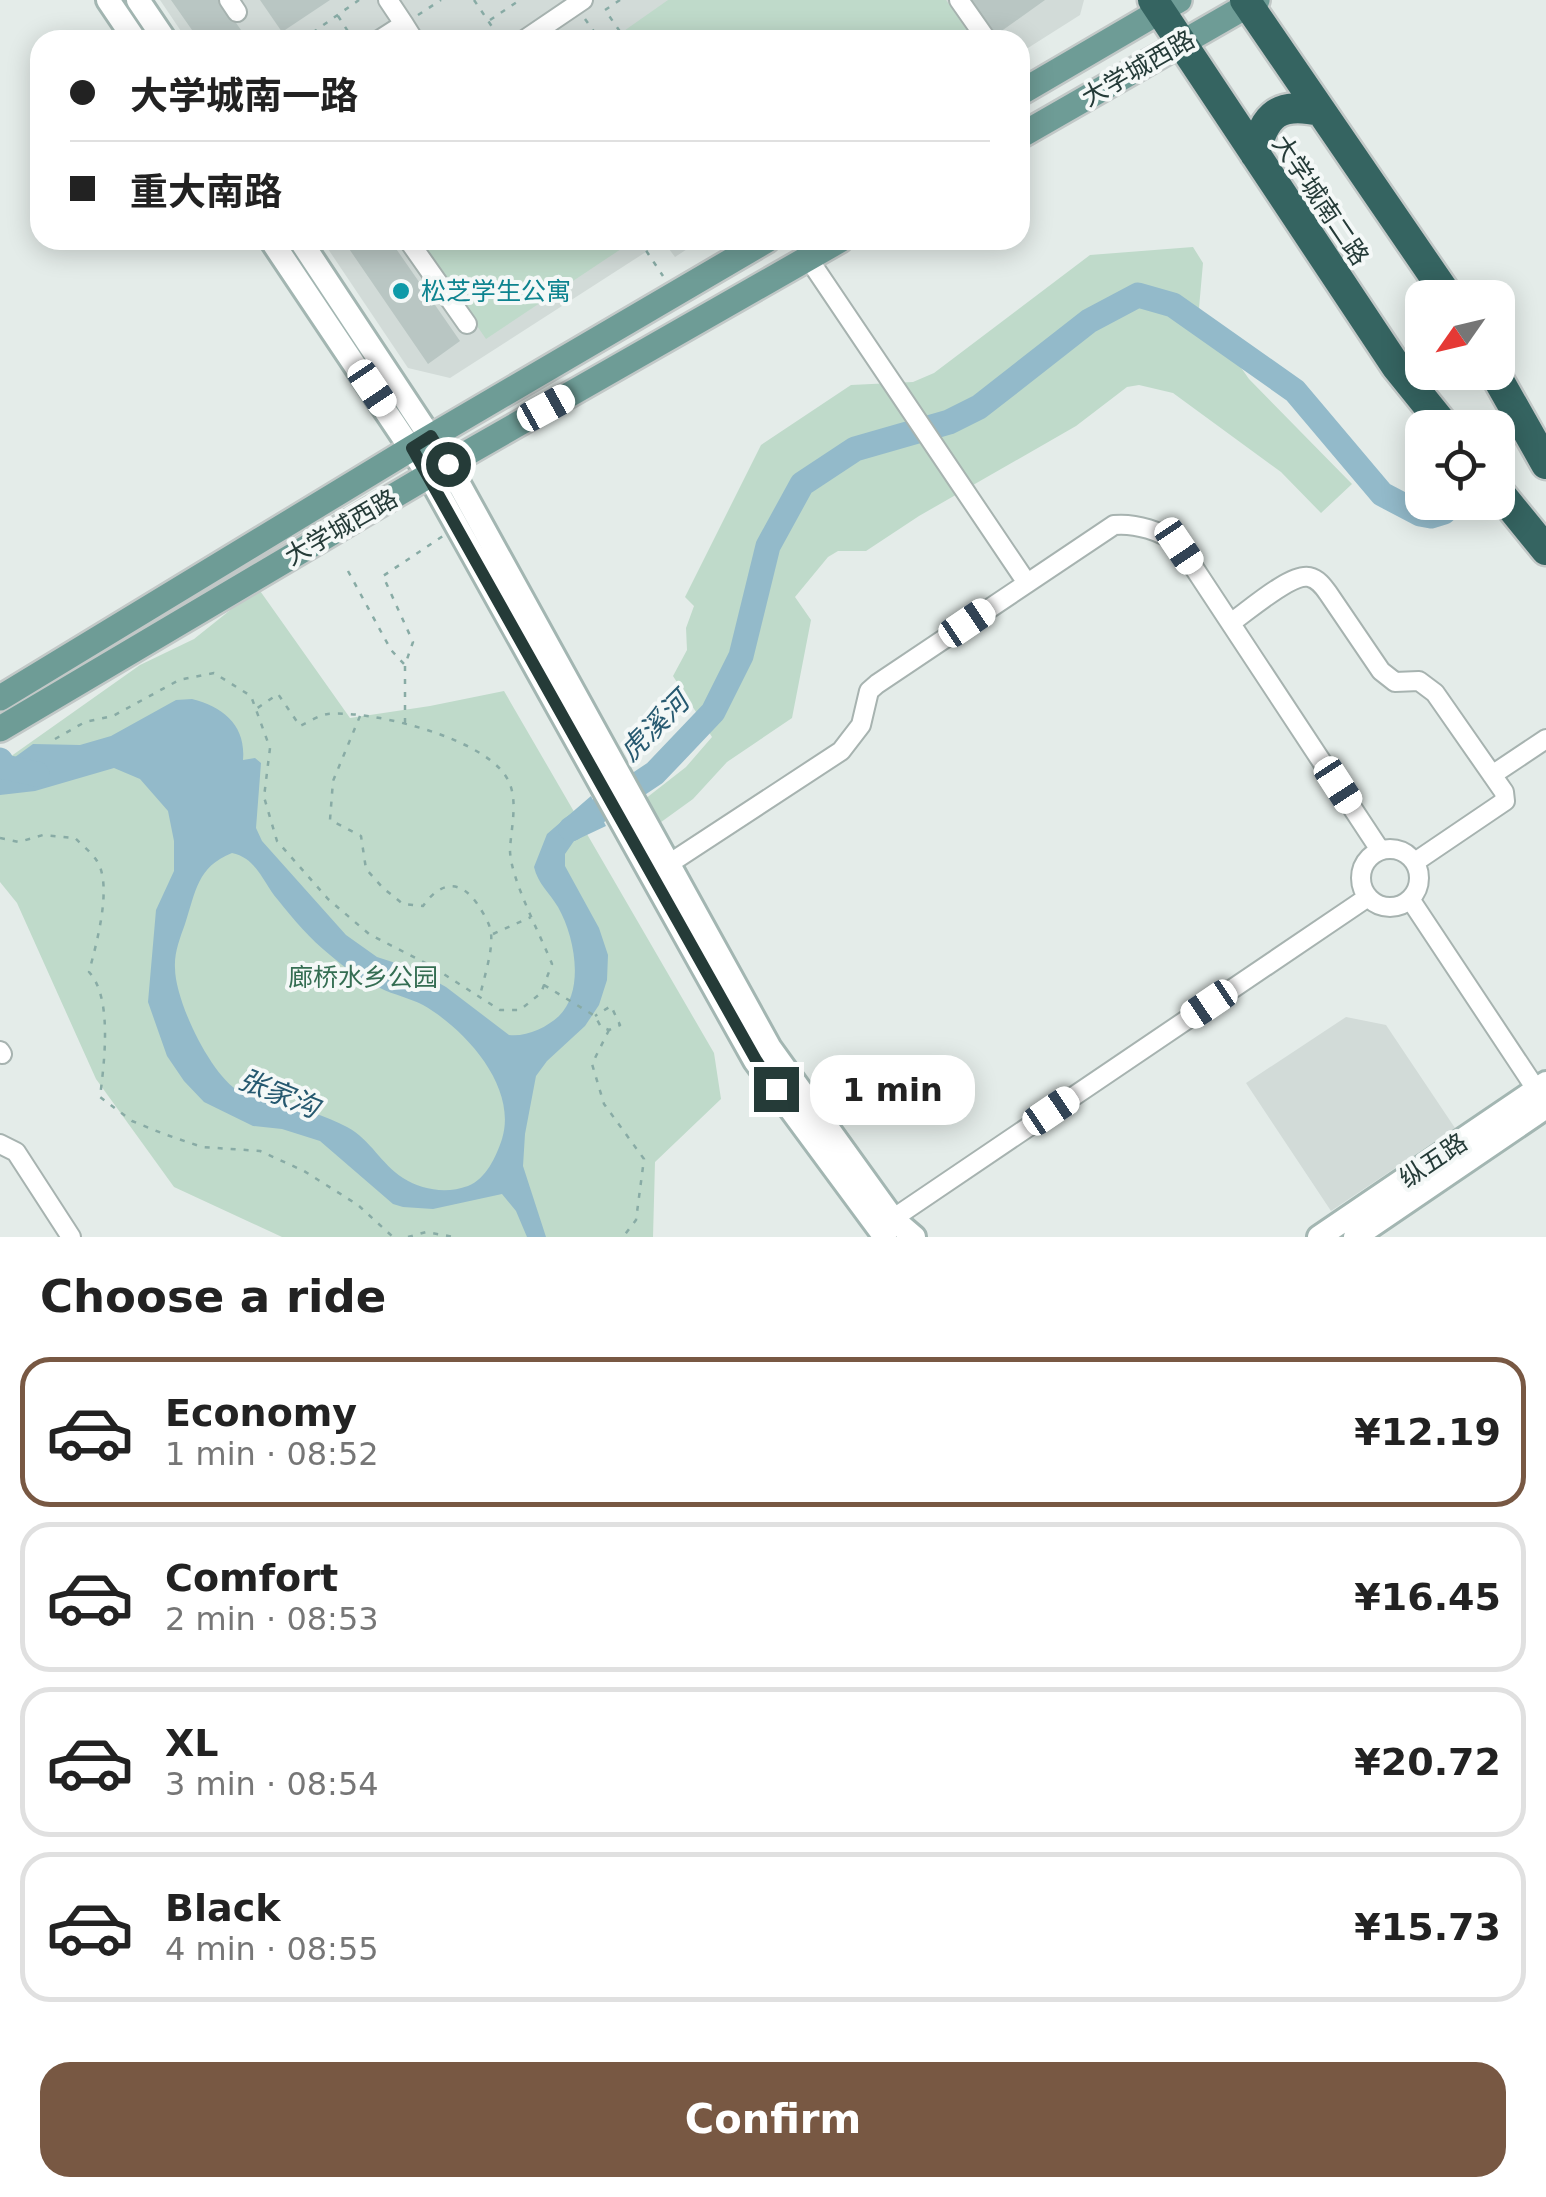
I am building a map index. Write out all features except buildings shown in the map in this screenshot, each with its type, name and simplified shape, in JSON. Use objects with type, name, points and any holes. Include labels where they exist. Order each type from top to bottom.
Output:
[{"type":"highway","name":"大学城南二路","points":[[1250,2],[1437,280]]},
{"type":"highway","name":"大学城南二路","points":[[1164,4],[1182,43],[1254,154],[1396,366],[1431,410]]},
{"type":"highway","points":[[1254,154],[1261,130],[1276,112],[1298,106],[1321,110]]},
{"type":"highway","points":[[1504,390],[1546,464]]},
{"type":"highway","points":[[1515,512],[1546,550]]},
{"type":"main road","points":[[108,0],[128,30]]},
{"type":"main road","points":[[138,0],[158,30]]},
{"type":"main road","name":"大学城西路","points":[[1030,130],[1250,2]]},
{"type":"main road","name":"大学城西路","points":[[1030,86],[1164,4]]},
{"type":"main road","points":[[278,250],[421,442]]},
{"type":"main road","points":[[306,250],[439,470],[660,869],[770,1048],[885,1228],[914,1237]]},
{"type":"main road","name":"大学城西路","points":[[7,708],[421,442],[750,250]]},
{"type":"main road","name":"大学城西路","points":[[7,708],[439,470],[822,250]]},
{"type":"main road","points":[[439,470],[458,525],[596,755]]},
{"type":"main road","name":"纵五路","points":[[1320,1237],[1543,1093]]},
{"type":"main road","name":"纵五路","points":[[1356,1237],[1543,1093]]},
{"type":"street","points":[[388,0],[408,30]]},
{"type":"street","points":[[959,0],[979,30]]},
{"type":"street","points":[[538,30],[579,2]]},
{"type":"street","points":[[415,250],[466,324]]},
{"type":"street","points":[[808,258],[1026,583]]},
{"type":"street","points":[[660,869],[841,750],[861,726],[869,691],[1114,525],[1125,524],[1168,535],[1179,546],[1380,850]]},
{"type":"street","points":[[1232,622],[1294,579],[1308,576],[1319,582],[1381,671],[1395,682],[1418,681],[1435,692],[1504,792],[1505,802],[1415,862]]},
{"type":"street","points":[[1492,776],[1546,739]]},
{"type":"street","points":[[1400,850],[1415,862],[1419,882],[1402,905],[1384,906],[1368,897],[1363,889],[1362,870],[1372,854],[1400,850]]},
{"type":"street","points":[[885,1228],[1368,897]]},
{"type":"street","points":[[1410,899],[1543,1093]]},
{"type":"street","points":[[0,1144],[16,1152],[71,1237]]},
{"type":"path","points":[[316,30],[360,0]]},
{"type":"path","points":[[411,30],[441,0]]},
{"type":"path","points":[[474,0],[494,30]]},
{"type":"path","points":[[488,21],[520,0]]},
{"type":"path","points":[[619,30],[605,10],[620,0]]},
{"type":"path","points":[[579,2],[594,30]]},
{"type":"path","points":[[338,15],[347,30]]},
{"type":"path","points":[[645,250],[674,294]]},
{"type":"path","points":[[404,725],[405,665],[414,642],[384,576],[458,525]]},
{"type":"path","points":[[348,571],[392,650],[405,665]]},
{"type":"path","points":[[55,739],[85,722],[113,716],[179,680],[214,673],[251,696],[270,748],[264,797],[277,841],[328,899],[370,934],[432,966],[500,1010],[520,1010],[541,993],[552,964],[510,852],[515,813],[506,776],[469,744],[404,725],[325,714],[300,726],[278,694],[256,709]]},
{"type":"path","points":[[360,716],[334,780],[330,820],[361,836],[366,869],[403,904],[423,906],[435,890],[450,886],[470,893],[492,934],[480,998]]},
{"type":"path","points":[[0,838],[19,842],[43,834],[75,838],[99,863],[103,886],[100,928],[90,972],[99,983],[105,1028],[100,1097],[132,1122],[164,1134],[202,1147],[260,1151],[304,1171],[358,1205],[393,1237]]},
{"type":"path","points":[[492,934],[533,917]]},
{"type":"path","points":[[544,985],[595,1016],[601,1027],[609,1030]]},
{"type":"path","points":[[595,1016],[610,1006],[620,1025],[609,1030],[592,1064],[604,1104],[644,1159],[636,1220],[623,1237]]},
{"type":"path","points":[[408,1237],[426,1232],[454,1237]]},
{"type":"shaded area","points":[[160,0],[1084,0],[1080,15],[1030,47],[1030,30],[180,30]]},
{"type":"shaded area","points":[[329,250],[649,250],[450,378],[408,368]]},
{"type":"shaded area","points":[[1346,1017],[1386,1025],[1455,1128],[1331,1211],[1246,1083]]},
{"type":"green space","points":[[668,0],[946,0],[967,30],[625,30]]},
{"type":"green space","points":[[1193,247],[1203,263],[1199,308],[1249,379],[1352,484],[1321,513],[1281,472],[1173,393],[1139,385],[1127,387],[1076,426],[866,551],[838,551],[828,557],[795,597],[811,620],[792,718],[727,762],[693,799],[657,825],[645,799],[686,767],[712,737],[673,676],[687,650],[686,628],[694,606],[685,597],[761,445],[851,385],[913,382],[934,373],[1090,255]]},
{"type":"green space","points":[[425,250],[620,250],[486,339]]},
{"type":"green space","name":"廊桥水乡公园","points":[[258,588],[350,718],[504,691],[714,1053],[721,1099],[655,1162],[653,1237],[282,1237],[174,1187],[96,1079],[17,903],[0,882],[0,764],[140,665],[194,639]]},
{"type":"water","points":[[192,699],[214,707],[237,728],[243,760],[255,758],[261,763],[256,828],[262,841],[346,935],[377,957],[414,969],[446,987],[509,1035],[529,1033],[548,1024],[559,1016],[572,992],[575,963],[569,933],[534,867],[547,834],[591,796],[606,826],[574,841],[565,854],[565,866],[599,928],[608,955],[607,980],[599,1005],[585,1026],[536,1076],[523,1166],[546,1237],[527,1237],[516,1211],[502,1194],[433,1209],[393,1204],[320,1141],[282,1129],[253,1126],[204,1102],[184,1081],[167,1056],[148,1002],[156,910],[174,871],[168,811],[140,779],[114,768],[35,791],[0,795],[0,768],[33,744],[80,745],[111,736],[176,700]],"holes":[[[232,853],[254,866],[290,915],[323,949],[367,981],[439,1016],[471,1044],[484,1062],[495,1080],[505,1119],[493,1160],[474,1183],[443,1190],[410,1182],[347,1127],[244,1094],[218,1071],[188,1018],[177,982],[175,957],[195,891],[205,873]]]},
{"type":"waterway","name":"虎溪河","points":[[571,829],[655,773],[713,712],[741,656],[768,546],[802,484],[855,449],[949,422],[979,407],[1089,321],[1138,295],[1173,305],[1295,391],[1382,494],[1405,506]]},
{"type":"waterway","name":"虎溪河","points":[[0,760],[5,767],[37,774]]},
{"type":"place","name":"松芝学生公寓","points":[[401,291]]},
{"type":"route","points":[[448,464],[431,436],[412,448],[756,1060],[776,1089]]},
{"type":"water label","name":"张家沟","points":[[279,1093]]}]
